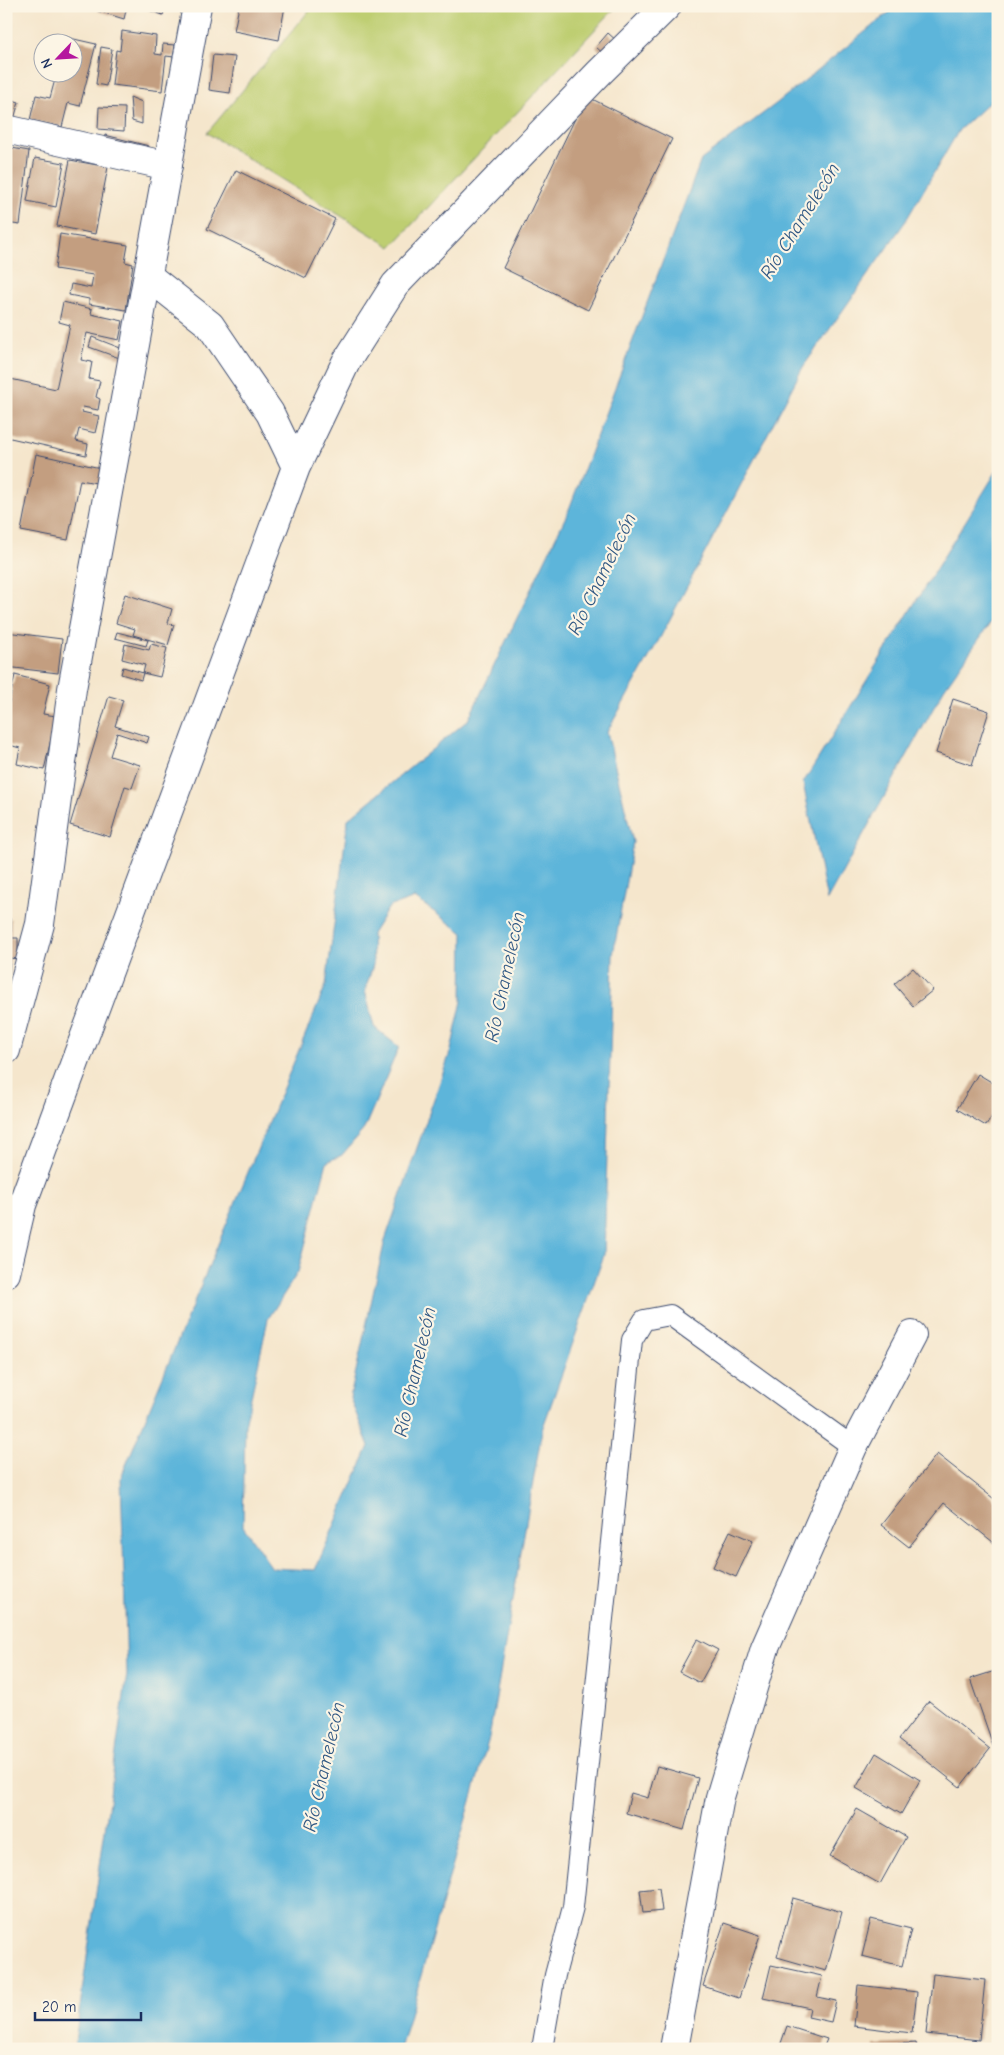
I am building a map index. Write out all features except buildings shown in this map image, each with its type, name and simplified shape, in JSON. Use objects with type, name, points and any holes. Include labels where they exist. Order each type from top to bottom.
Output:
[{"type":"street","points":[[6,1050],[40,924],[72,689],[197,6]]},
{"type":"street","points":[[6,1273],[22,1205],[296,467],[346,362],[395,285],[599,72],[667,6]]},
{"type":"street","points":[[6,129],[168,166]]},
{"type":"street","points":[[148,276],[210,325],[270,413],[296,467]]},
{"type":"street","points":[[674,2049],[720,1797],[765,1648],[853,1447],[912,1335]]},
{"type":"lane","points":[[542,2049],[555,1975],[573,1907],[632,1340],[644,1320],[670,1315],[853,1447]]},
{"type":"green space","points":[[313,6],[617,6],[391,247],[207,133]]},
{"type":"water","name":"Río Chamelecón","points":[[897,6],[998,6],[998,94],[959,130],[905,222],[803,367],[661,636],[607,732],[633,842],[613,955],[604,1255],[542,1430],[489,1738],[400,2049],[74,2049],[127,1674],[121,1477],[326,985],[348,819],[468,720],[568,512],[701,160],[777,103]],"holes":[[[415,898],[463,933],[462,1001],[451,1050],[385,1240],[350,1398],[369,1446],[315,1570],[272,1568],[243,1526],[245,1425],[268,1319],[298,1272],[327,1162],[342,1155],[364,1129],[399,1047],[374,1027],[365,991],[373,965],[372,934],[389,907]]]},
{"type":"water","points":[[998,469],[998,612],[944,689],[827,900],[803,783]]}]
